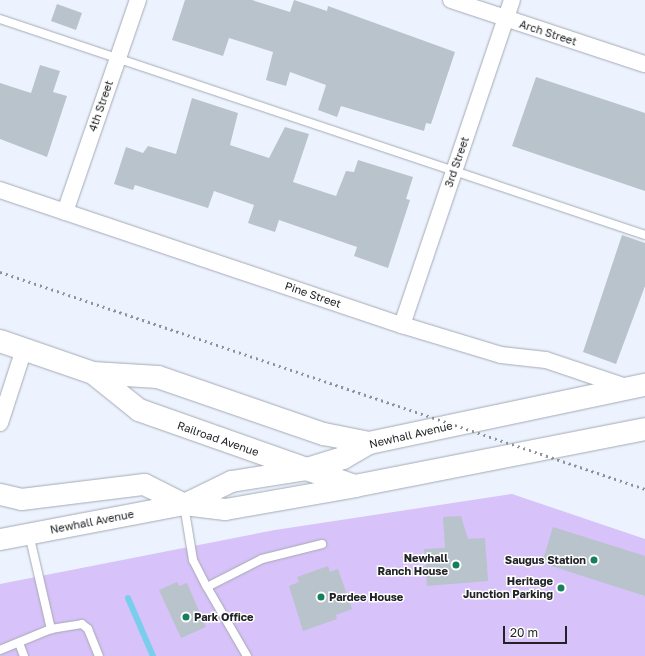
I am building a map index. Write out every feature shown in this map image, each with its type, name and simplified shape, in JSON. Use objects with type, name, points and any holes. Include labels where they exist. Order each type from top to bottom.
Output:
[{"type":"main road","name":"Railroad Avenue","points":[[0,341],[92,373],[158,377],[324,434],[369,443]]},
{"type":"main road","name":"Railroad Avenue","points":[[92,373],[139,410],[355,486]]},
{"type":"main road","name":"Newhall Avenue","points":[[307,469],[343,458],[369,443],[637,387]]},
{"type":"main road","name":"Newhall Avenue","points":[[355,486],[645,429]]},
{"type":"street","name":"4th Street","points":[[64,212],[138,0]]},
{"type":"street","name":"Arch Street","points":[[451,0],[645,64]]},
{"type":"street","name":"3rd Street","points":[[402,325],[512,0]]},
{"type":"street","name":"Pine Street","points":[[0,190],[402,325],[501,355],[546,360],[637,387]]},
{"type":"street","points":[[0,423],[24,349]]},
{"type":"street","name":"Newhall Avenue","points":[[0,539],[184,504],[232,482],[307,469]]},
{"type":"street","points":[[0,494],[21,499],[144,484],[158,488],[184,504]]},
{"type":"street","name":"Newhall Avenue","points":[[184,504],[212,509],[238,508],[355,486]]},
{"type":"lane","points":[[0,19],[118,57],[645,235]]},
{"type":"lane","points":[[184,504],[194,560],[207,587],[247,656]]},
{"type":"lane","points":[[29,534],[51,629]]},
{"type":"lane","points":[[207,587],[262,559],[322,544]]},
{"type":"lane","points":[[0,650],[51,629],[82,624],[100,656]]},
{"type":"lane","points":[[19,643],[24,656]]},
{"type":"shaded area","points":[[512,494],[645,539],[645,656],[0,656],[0,584],[275,530]]},
{"type":"building","points":[[185,0],[252,0],[290,12],[294,0],[327,11],[328,6],[455,52],[431,124],[426,123],[424,131],[341,106],[337,117],[318,110],[326,85],[290,72],[286,86],[266,80],[273,52],[229,38],[223,56],[172,40]]},
{"type":"building","points":[[57,4],[82,13],[76,30],[51,21]]},
{"type":"building","points":[[40,65],[60,71],[53,92],[67,96],[47,157],[0,139],[0,83],[31,93]]},
{"type":"building","points":[[536,77],[645,113],[645,191],[512,146]]},
{"type":"building","points":[[192,98],[238,113],[230,145],[269,158],[285,127],[309,134],[293,182],[336,196],[346,171],[354,172],[358,160],[413,177],[406,199],[410,200],[388,268],[354,256],[357,247],[279,220],[275,232],[248,223],[254,205],[214,191],[208,208],[135,185],[133,190],[114,184],[126,147],[143,153],[148,146],[176,154]]},
{"type":"building","points":[[622,235],[645,243],[645,286],[616,364],[583,352]]},
{"type":"building","name":"Newhall Ranch House","points":[[461,516],[468,539],[485,538],[488,581],[427,586],[424,549],[445,548],[443,517]]},
{"type":"building","name":"Saugus Station","points":[[553,527],[645,556],[645,596],[542,563]]},
{"type":"building","name":"Pardee House","points":[[328,566],[330,572],[338,569],[352,609],[336,615],[337,619],[303,631],[289,586],[299,582],[297,577]]},
{"type":"building","name":"Park Office","points":[[177,582],[179,586],[187,583],[206,627],[181,638],[159,590]]},
{"type":"waterway","points":[[128,598],[153,656]]},
{"type":"railway","points":[[0,272],[645,489]]},
{"type":"place","name":"Saugus Station","points":[[594,560]]},
{"type":"place","name":"Newhall Ranch House","points":[[456,565]]},
{"type":"place","name":"Heritage Junction Parking","points":[[561,588]]},
{"type":"place","name":"Pardee House","points":[[321,597]]},
{"type":"place","name":"Park Office","points":[[186,617]]}]
